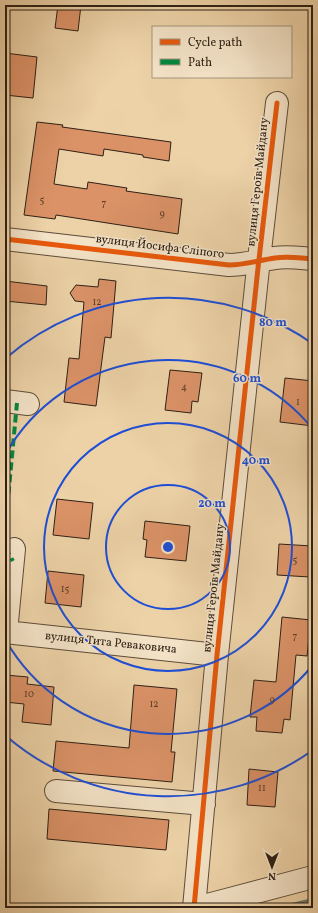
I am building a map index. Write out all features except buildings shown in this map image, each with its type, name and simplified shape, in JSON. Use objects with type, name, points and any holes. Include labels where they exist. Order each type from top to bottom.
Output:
[{"type":"street","name":"вулиця Героїв Майдану","points":[[195,908],[217,655],[277,103]]},
{"type":"street","name":"вулиця Йосифа Сліпого","points":[[5,239],[229,265],[239,265],[276,257],[313,259]]},
{"type":"street","points":[[5,402],[28,404]]},
{"type":"street","points":[[5,632],[14,549]]},
{"type":"street","name":"вулиця Тита Реваковича","points":[[5,632],[217,655]]},
{"type":"street","points":[[56,791],[204,804]]},
{"type":"street","points":[[195,908],[313,877]]},
{"type":"waterway","points":[[284,908],[313,901]]},
{"type":"marked path","points":[[5,530],[17,403]]},
{"type":"marked path","points":[[5,548],[13,561]]},
{"type":"cycle path","points":[[194,908],[217,655],[277,103]]},
{"type":"cycle path","points":[[5,239],[229,265],[280,257],[313,259]]}]
